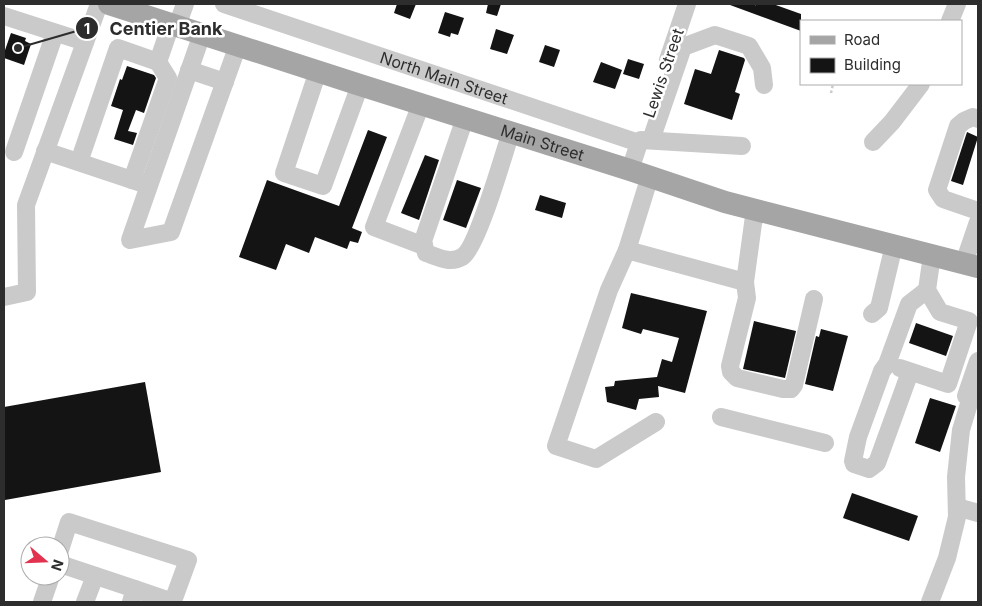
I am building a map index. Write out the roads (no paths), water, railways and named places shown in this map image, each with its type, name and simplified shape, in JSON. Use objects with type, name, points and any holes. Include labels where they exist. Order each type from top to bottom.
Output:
[{"type":"main road","name":"Main Street","points":[[110,4],[640,173],[725,202],[971,265]]},
{"type":"street","points":[[4,297],[27,292],[26,205],[99,4]]},
{"type":"street","points":[[158,62],[185,4]]},
{"type":"street","name":"North Main Street","points":[[224,4],[644,141],[742,146]]},
{"type":"street","name":"Lewis Street","points":[[644,141],[687,4]]},
{"type":"street","points":[[950,20],[957,4]]},
{"type":"street","points":[[4,16],[85,42]]},
{"type":"street","points":[[55,33],[9,151],[79,162],[141,183]]},
{"type":"street","points":[[141,183],[189,70],[202,34]]},
{"type":"street","points":[[656,422],[596,459],[556,446],[609,290],[627,250],[644,141],[683,47],[715,34],[749,46],[762,68],[764,85]]},
{"type":"street","points":[[79,162],[118,48],[158,62],[168,78],[141,183],[130,240],[171,232],[238,46]]},
{"type":"street","points":[[189,70],[225,82]]},
{"type":"street","points":[[318,71],[284,173],[323,186],[360,85]]},
{"type":"street","points":[[873,142],[892,122],[920,85]]},
{"type":"street","points":[[421,104],[374,227],[424,246]]},
{"type":"street","points":[[978,119],[973,117],[964,120],[958,126],[937,190],[943,199],[978,211]]},
{"type":"street","points":[[465,118],[423,241],[426,253],[442,259],[453,261],[465,256],[476,236],[511,132]]},
{"type":"street","points":[[755,209],[745,282],[747,298],[730,366],[731,372],[737,378],[778,388],[791,389],[794,385],[814,299]]},
{"type":"street","points":[[971,265],[978,222]]},
{"type":"street","points":[[872,314],[880,308],[894,245]]},
{"type":"street","points":[[627,250],[745,282]]},
{"type":"street","points":[[887,364],[948,384],[970,322],[940,312],[927,290],[932,255]]},
{"type":"street","points":[[910,372],[877,463],[869,470],[854,464],[858,437],[909,304],[927,290]]},
{"type":"street","points":[[930,602],[947,558],[957,517],[956,477],[961,430],[974,398],[966,396],[978,361]]},
{"type":"street","points":[[721,417],[825,443]]},
{"type":"street","points":[[957,507],[978,514]]},
{"type":"street","points":[[64,536],[69,522],[188,560],[173,602],[133,596],[95,576],[70,567]]},
{"type":"street","points":[[86,602],[95,576]]},
{"type":"street","points":[[42,602],[48,586]]},
{"type":"place","name":"Centier Bank","points":[[18,48]]}]
